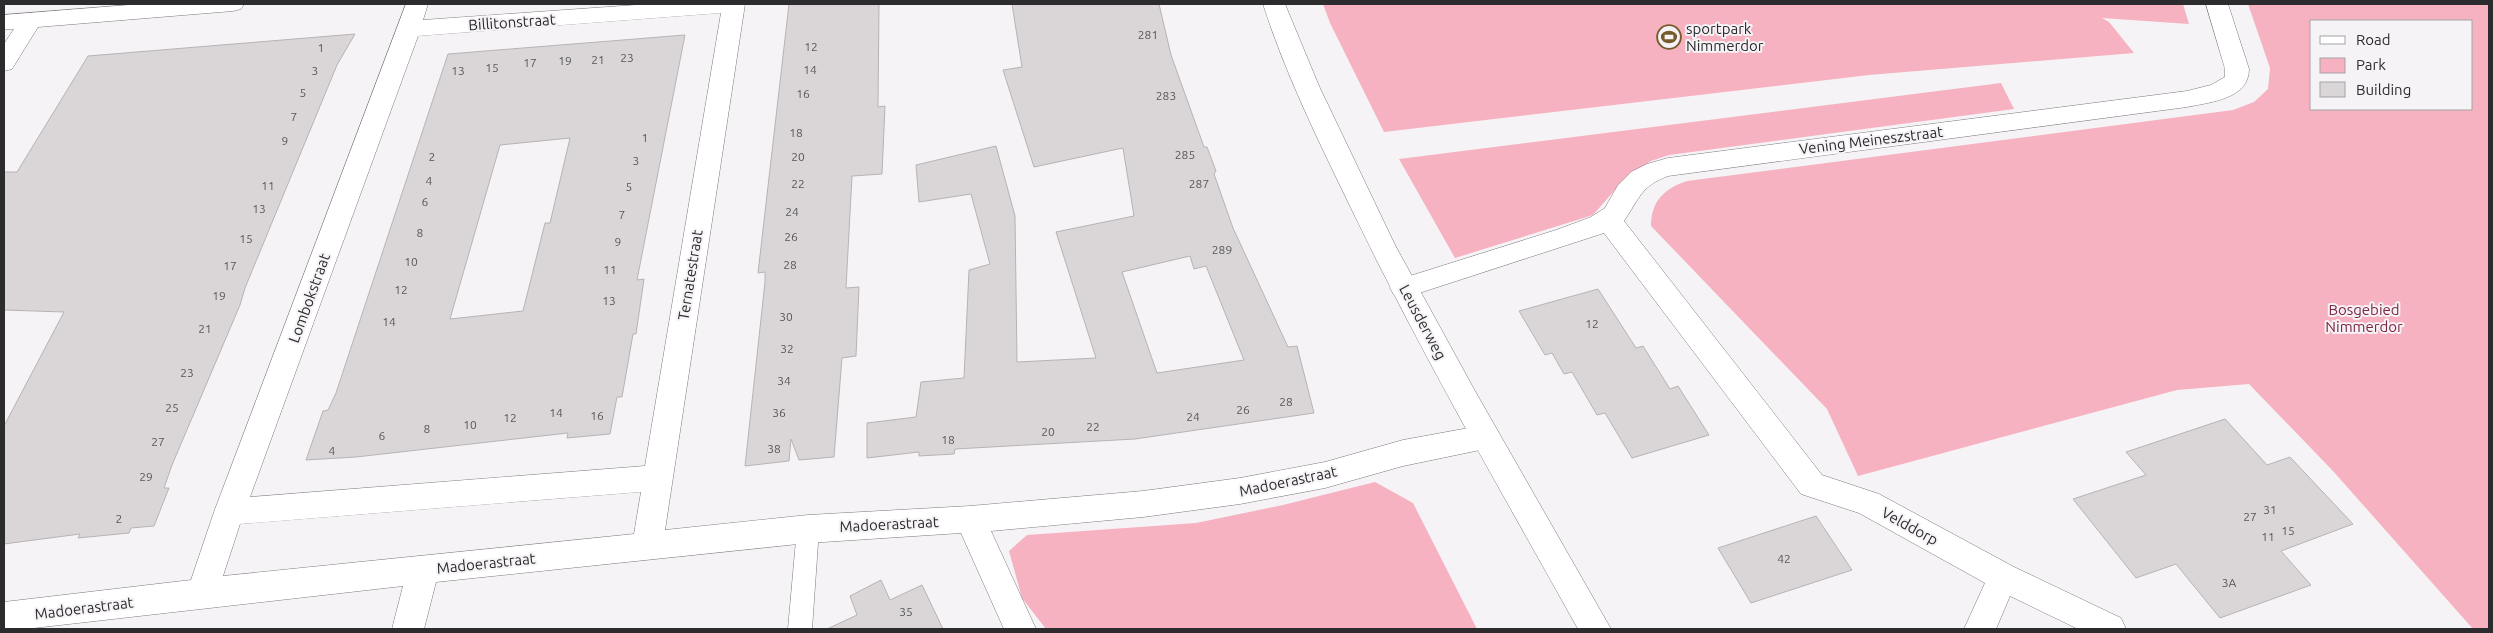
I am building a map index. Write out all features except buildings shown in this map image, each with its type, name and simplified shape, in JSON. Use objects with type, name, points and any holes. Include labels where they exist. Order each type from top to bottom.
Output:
[{"type":"street","points":[[4,22],[30,22],[234,4]]},
{"type":"street","name":"Lombokstraat","points":[[202,593],[229,512],[417,4]]},
{"type":"street","name":"Billitonstraat","points":[[409,29],[734,4]]},
{"type":"street","name":"Ternatestraat","points":[[647,546],[734,4]]},
{"type":"street","name":"Leusderweg","points":[[1274,4],[1298,68],[1336,151],[1404,288],[1485,438],[1595,629]]},
{"type":"street","name":"Vening Meineszstraat","points":[[1609,220],[1620,207],[1627,192],[1637,181],[1648,173],[1668,167],[2187,99],[2214,93],[2230,87],[2237,80],[2237,69],[2217,4]]},
{"type":"street","points":[[4,63],[30,22]]},
{"type":"street","points":[[1404,288],[1576,234],[1609,220]]},
{"type":"street","name":"Velddorp","points":[[1609,220],[1812,486],[1868,503],[2003,577],[2110,629]]},
{"type":"street","name":"Madoerastraat","points":[[4,617],[202,593],[808,529],[970,520],[1143,504],[1240,492],[1325,475],[1403,453],[1485,438]]},
{"type":"street","points":[[229,512],[657,478]]},
{"type":"street","points":[[970,520],[1020,629]]},
{"type":"street","points":[[408,629],[423,570]]},
{"type":"street","points":[[1980,629],[2003,577]]},
{"type":"lane","points":[[800,629],[808,529]]},
{"type":"green space","points":[[1323,4],[2183,4],[2189,24],[2102,18],[2109,22],[2134,53],[1869,75],[1384,132],[1330,23]]},
{"type":"green space","name":"Bosgebied Nimmerdor","points":[[2248,4],[2489,4],[2489,629],[2473,629],[2333,471],[2249,384],[2177,390],[1858,476],[1827,409],[1651,226],[1654,209],[1661,197],[1672,187],[1687,181],[2233,110],[2254,102],[2268,89],[2270,68]]},
{"type":"green space","points":[[2001,83],[2014,109],[1669,155],[1651,161],[1627,176],[1593,215],[1455,258],[1399,159]]},
{"type":"green space","points":[[1375,482],[1413,503],[1477,629],[1046,629],[1022,598],[1009,551],[1027,535],[1196,523],[1283,505]]},
{"type":"place","name":"sportpark Nimmerdor","points":[[1669,37]]}]
